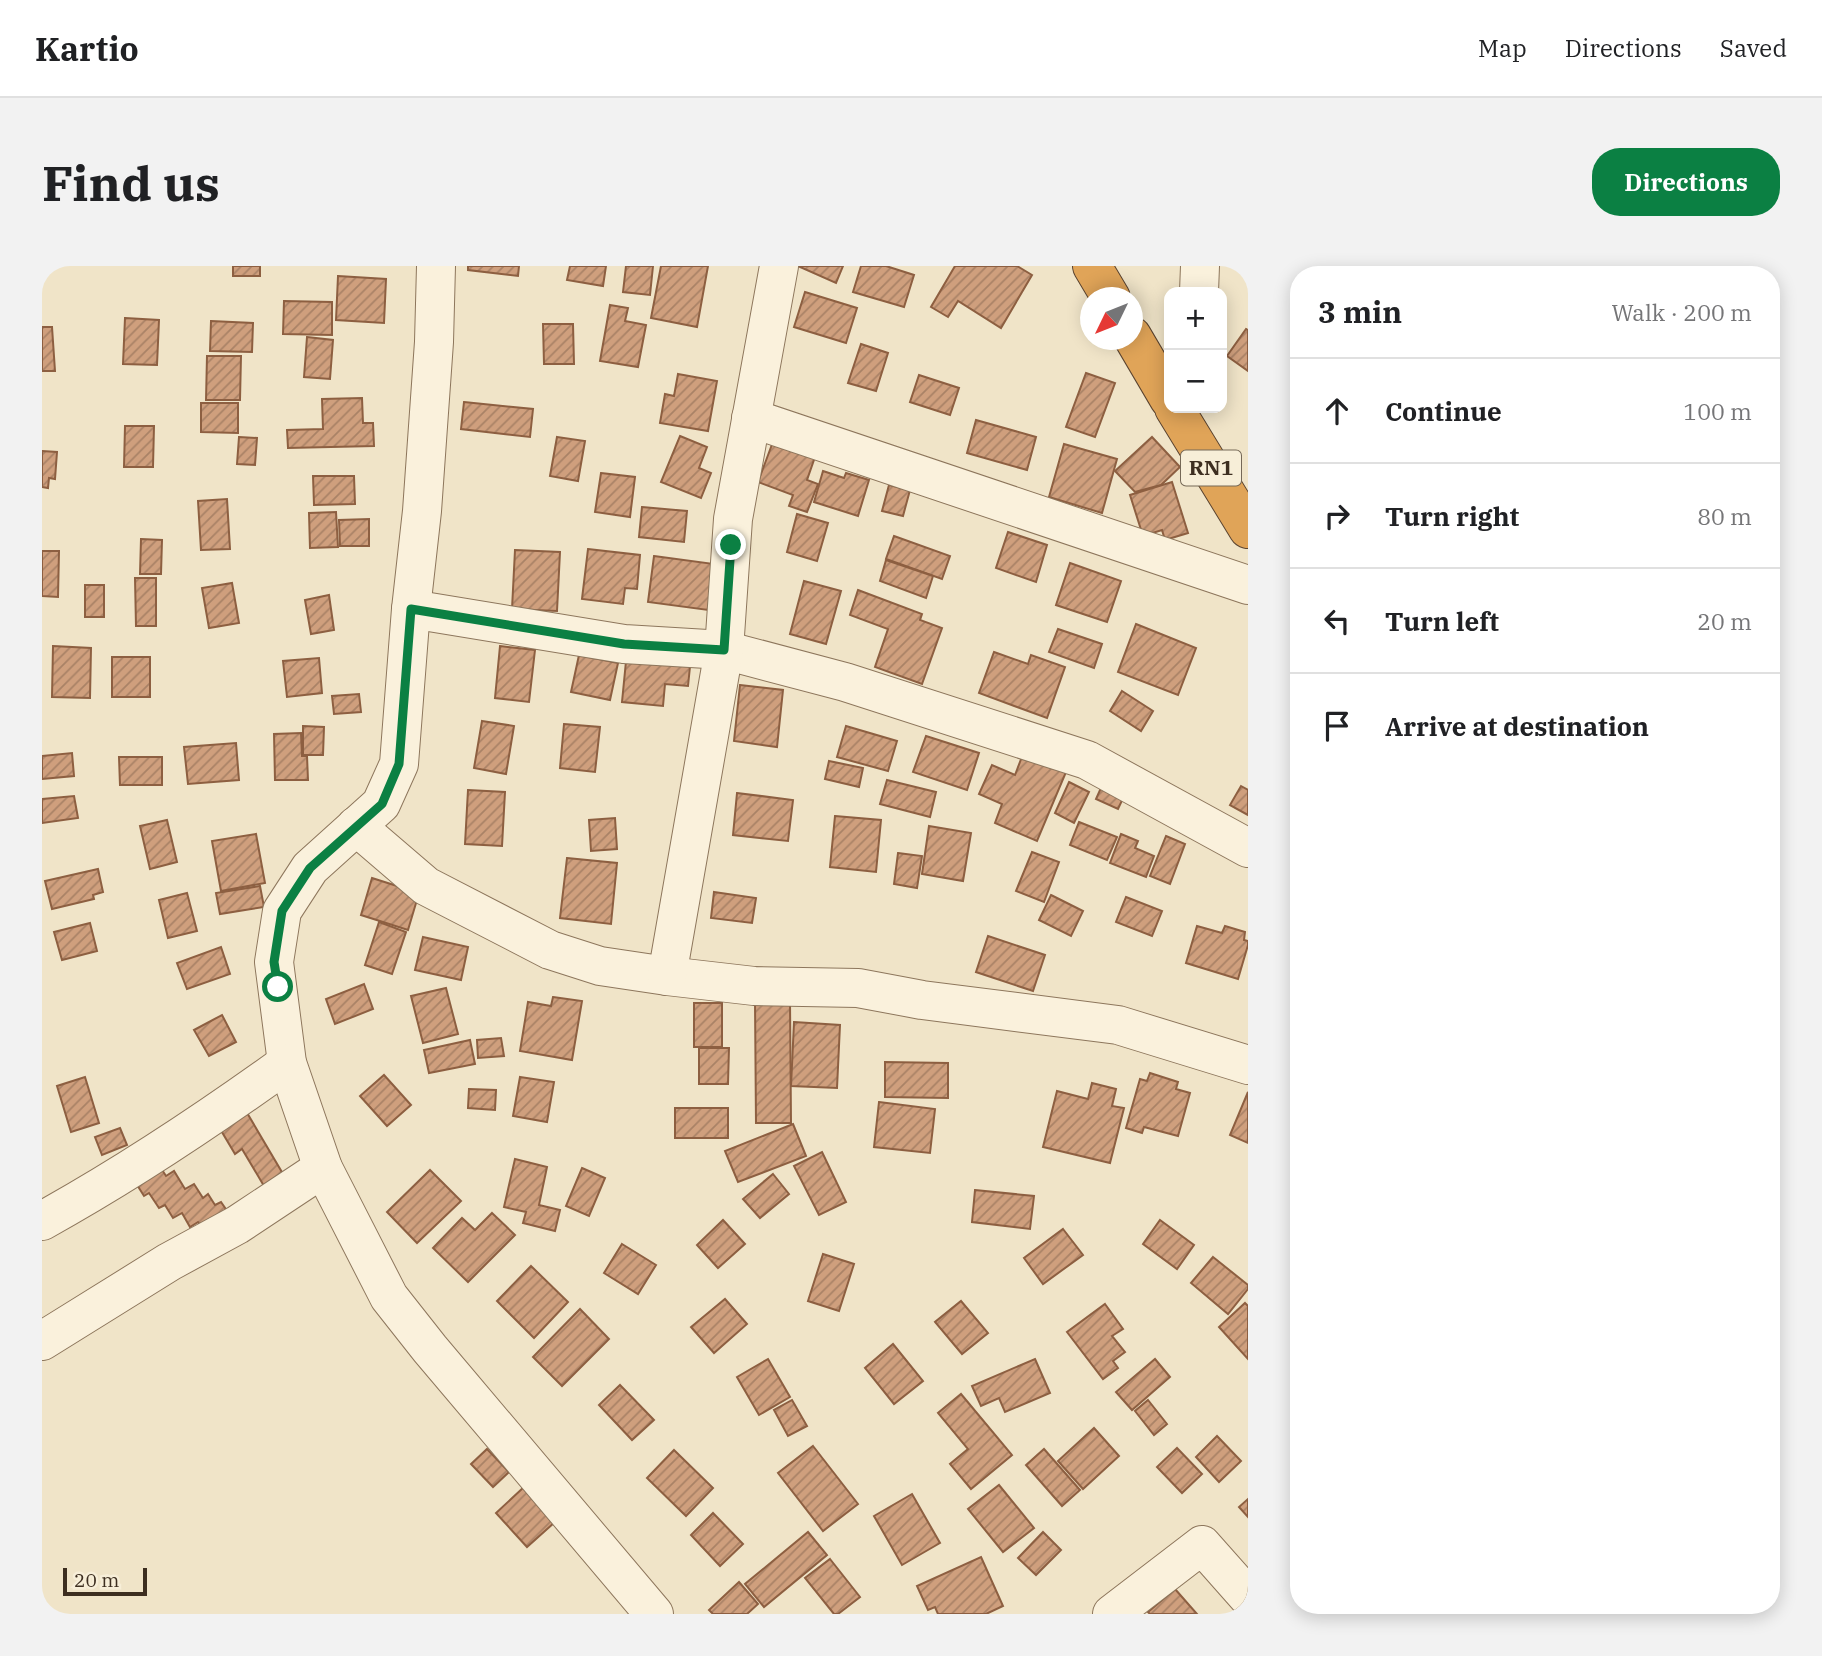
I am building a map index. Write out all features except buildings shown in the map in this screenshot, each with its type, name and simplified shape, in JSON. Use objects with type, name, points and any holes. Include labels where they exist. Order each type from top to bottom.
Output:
[{"type":"highway","points":[[1093,266],[1105,287]]},
{"type":"highway","name":"RN1","points":[[1140,350],[1164,390]]},
{"type":"highway","name":"RN1","points":[[1178,413],[1248,529]]},
{"type":"street","points":[[436,266],[434,342],[423,498],[399,764],[382,804],[310,868],[282,911],[274,962],[287,1063],[323,1168],[389,1297],[654,1614]]},
{"type":"street","points":[[667,976],[724,650],[733,519],[779,266]]},
{"type":"street","points":[[1199,287],[1200,266]]},
{"type":"street","points":[[751,418],[1248,585]]},
{"type":"street","points":[[411,609],[624,644],[724,650],[845,682],[1087,760],[1248,848]]},
{"type":"street","points":[[356,826],[426,886],[550,950],[600,965],[754,986],[858,988],[922,1000],[1118,1025],[1248,1065]]},
{"type":"street","points":[[42,1221],[177,1139],[287,1063]]},
{"type":"street","points":[[42,1341],[158,1269],[237,1225],[323,1168]]},
{"type":"street","points":[[1112,1614],[1202,1545],[1248,1597]]},
{"type":"route","points":[[278,987],[274,962],[282,911],[310,868],[382,804],[399,764],[411,609],[624,644],[724,650],[731,545]]}]
